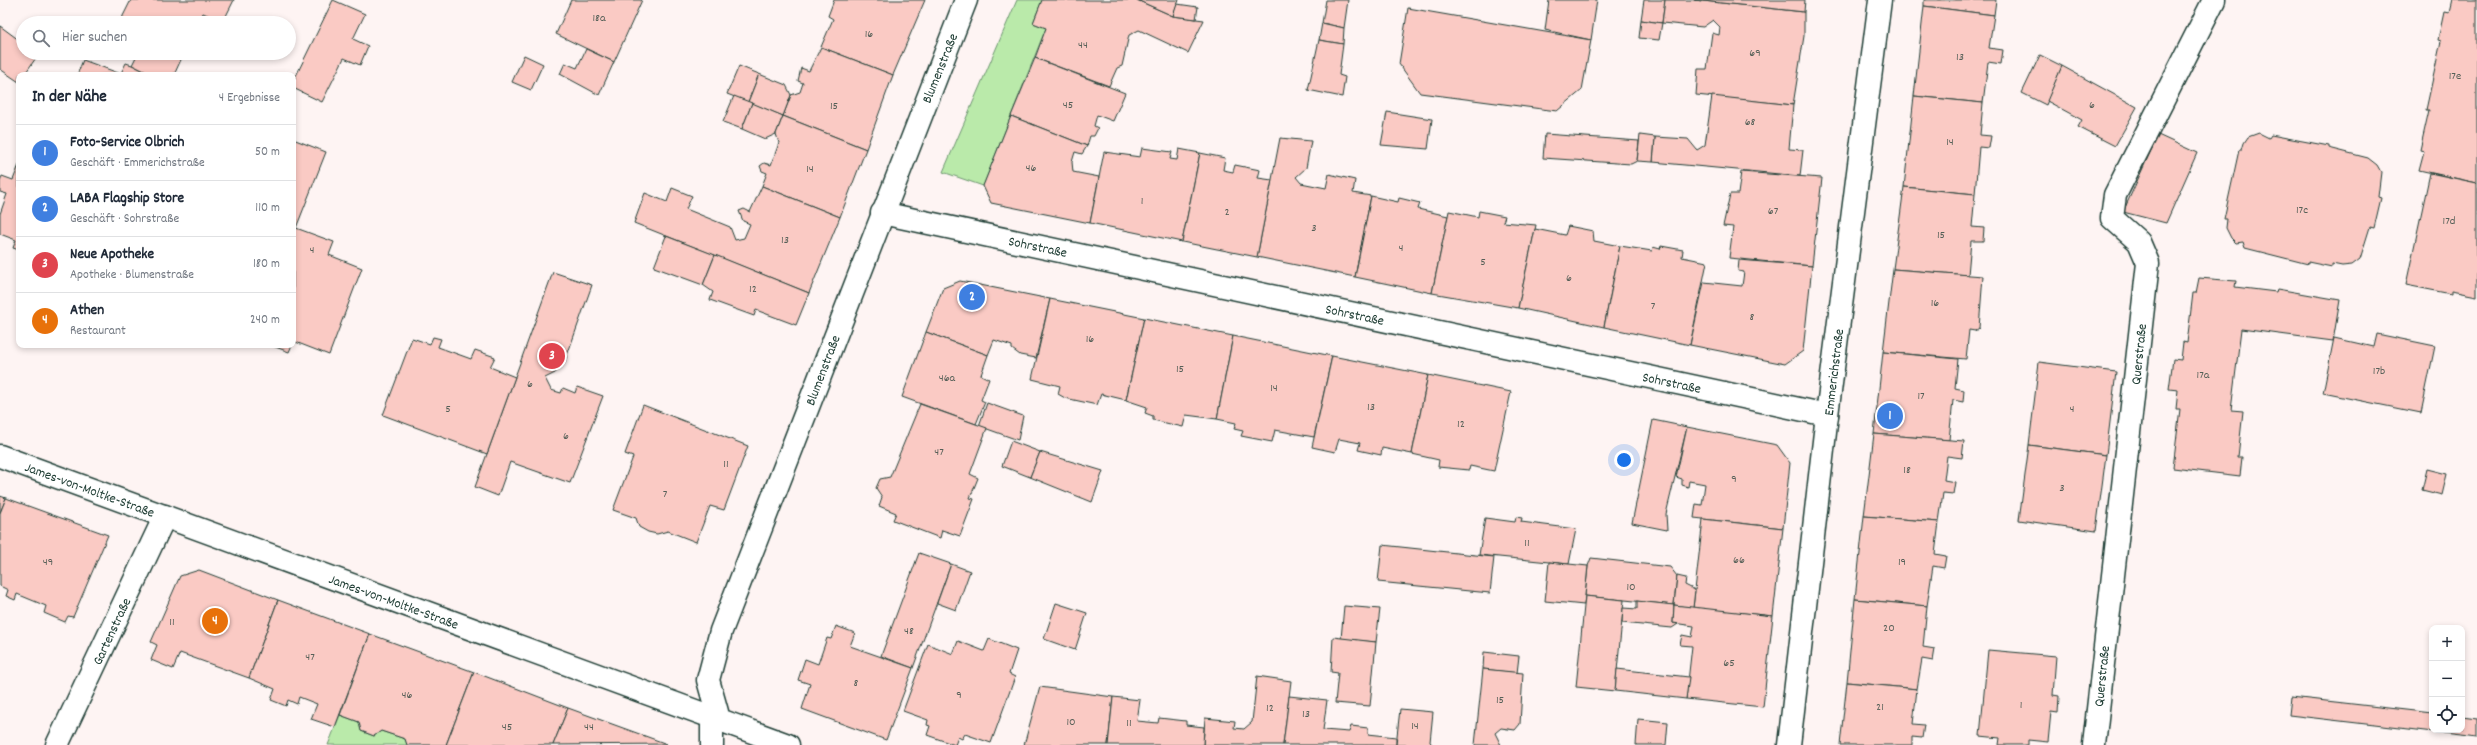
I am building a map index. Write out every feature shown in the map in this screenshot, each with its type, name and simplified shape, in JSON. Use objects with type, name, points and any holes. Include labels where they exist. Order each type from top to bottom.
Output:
[{"type":"street","name":"Blumenstraße","points":[[712,745],[716,704],[708,680],[721,631],[882,213],[966,0]]},
{"type":"street","name":"Emmerichstraße","points":[[1790,745],[1827,415],[1880,0]]},
{"type":"street","name":"Querstraße","points":[[2094,745],[2148,263],[2139,242],[2112,218],[2115,195],[2214,0]]},
{"type":"street","name":"Sohrstraße","points":[[882,213],[1827,415]]},
{"type":"street","name":"James-von-Moltke-Straße","points":[[0,456],[788,745]]},
{"type":"street","name":"Gartenstraße","points":[[57,745],[165,516]]},
{"type":"green space","points":[[1017,0],[1042,0],[1033,23],[1046,28],[983,186],[943,172]]},
{"type":"green space","points":[[340,715],[359,722],[361,731],[374,736],[381,731],[405,739],[407,745],[328,745]]},
{"type":"building","points":[[131,0],[234,0],[226,16],[210,16],[203,13],[202,16],[123,16]]},
{"type":"building","points":[[333,0],[365,14],[353,39],[368,46],[360,65],[344,58],[322,102],[296,89],[296,76]]},
{"type":"building","points":[[571,0],[642,0],[614,62],[556,34]]},
{"type":"building","points":[[834,0],[925,0],[893,75],[821,47],[833,19],[828,16]]},
{"type":"building","points":[[1042,0],[1137,0],[1173,16],[1204,20],[1188,53],[1139,30],[1129,35],[1122,66],[1117,68],[1109,86],[1035,58],[1046,28],[1033,23]]},
{"type":"building","points":[[1137,0],[1179,0],[1173,16]]},
{"type":"building","points":[[1326,0],[1348,0],[1344,28],[1322,23]]},
{"type":"building","points":[[1549,0],[1597,0],[1591,40],[1545,30]]},
{"type":"building","points":[[1644,0],[1665,0],[1662,23],[1641,20]]},
{"type":"building","points":[[1665,0],[1694,0],[1804,12],[1804,36],[1793,105],[1696,95],[1698,69],[1707,69],[1712,33],[1719,35],[1720,27],[1713,20],[1703,27],[1662,23]]},
{"type":"building","points":[[1694,0],[1805,0],[1804,12]]},
{"type":"building","points":[[1924,0],[1996,0],[1994,15],[1924,6]]},
{"type":"building","points":[[2452,0],[2477,0],[2477,183],[2419,170],[2424,151],[2420,150],[2429,110],[2426,110],[2441,41],[2438,40],[2444,12],[2449,13]]},
{"type":"building","points":[[1177,4],[1198,7],[1196,19],[1173,16]]},
{"type":"building","points":[[1924,6],[1994,15],[1989,48],[2003,50],[2001,64],[1988,62],[1983,103],[1914,96]]},
{"type":"building","points":[[1408,8],[1591,40],[1582,90],[1557,111],[1420,93],[1399,64]]},
{"type":"building","points":[[1641,20],[1662,23],[1659,40],[1639,38]]},
{"type":"building","points":[[1322,23],[1344,28],[1343,44],[1319,40]]},
{"type":"building","points":[[0,26],[16,38],[16,60],[34,60],[26,72],[16,72],[16,80],[0,69]]},
{"type":"building","points":[[1319,40],[1343,44],[1339,75],[1345,77],[1342,97],[1308,90]]},
{"type":"building","points":[[821,47],[893,75],[866,149],[783,116],[791,95],[800,92],[803,83],[798,81],[801,68],[809,71]]},
{"type":"building","points":[[586,49],[614,62],[599,95],[560,74],[565,63],[577,68]]},
{"type":"building","points":[[524,55],[543,64],[531,90],[512,82]]},
{"type":"building","points":[[2040,55],[2062,66],[2046,105],[2022,93]]},
{"type":"building","points":[[1035,58],[1125,93],[1113,121],[1097,115],[1094,126],[1098,128],[1094,136],[1090,136],[1087,146],[1011,116]]},
{"type":"building","points":[[83,60],[116,72],[78,72]]},
{"type":"building","points":[[134,60],[181,60],[175,72],[146,72],[132,65]]},
{"type":"building","points":[[126,63],[146,72],[122,72]]},
{"type":"building","points":[[739,66],[759,74],[748,102],[727,94]]},
{"type":"building","points":[[2062,66],[2137,107],[2115,146],[2078,127],[2082,120],[2047,101]]},
{"type":"building","points":[[759,74],[786,85],[791,95],[783,116],[748,102]]},
{"type":"building","points":[[734,96],[752,103],[742,129],[723,122]]},
{"type":"building","points":[[1712,96],[1793,105],[1789,149],[1803,150],[1800,176],[1653,162],[1655,137],[1688,139],[1697,150],[1705,145]]},
{"type":"building","points":[[1914,96],[1983,103],[1980,135],[1991,136],[1989,148],[1979,147],[1975,194],[1904,187]]},
{"type":"building","points":[[752,103],[783,116],[776,134],[765,139],[742,129]]},
{"type":"building","points":[[1387,112],[1432,119],[1428,149],[1381,145]]},
{"type":"building","points":[[783,116],[866,149],[840,217],[762,186],[767,173],[762,171],[760,166],[764,163],[771,165],[779,143],[776,134]]},
{"type":"building","points":[[1011,116],[1087,146],[1082,154],[1075,152],[1072,162],[1073,172],[1099,177],[1090,223],[991,203],[983,186]]},
{"type":"building","points":[[2259,133],[2269,138],[2271,135],[2329,146],[2329,148],[2368,158],[2377,165],[2381,172],[2378,197],[2381,198],[2374,228],[2370,227],[2360,259],[2352,265],[2342,266],[2332,264],[2332,267],[2308,262],[2308,264],[2245,248],[2243,242],[2236,243],[2231,238],[2226,228],[2227,219],[2224,219],[2239,150],[2242,150],[2248,137]]},
{"type":"building","points":[[1545,134],[1639,141],[1637,161],[1631,164],[1543,158]]},
{"type":"building","points":[[1640,135],[1655,137],[1653,162],[1637,161]]},
{"type":"building","points":[[2158,135],[2197,153],[2166,223],[2123,212]]},
{"type":"building","points":[[1280,138],[1311,141],[1306,168],[1296,177],[1301,183],[1326,188],[1329,174],[1355,180],[1353,193],[1371,196],[1355,277],[1257,257]]},
{"type":"building","points":[[296,140],[326,152],[296,228]]},
{"type":"building","points":[[1142,148],[1172,152],[1170,159],[1177,160],[1179,149],[1200,153],[1182,242],[1090,223],[1104,152],[1140,157]]},
{"type":"building","points":[[1200,153],[1225,158],[1223,170],[1233,172],[1235,165],[1260,170],[1258,178],[1272,180],[1257,257],[1182,242]]},
{"type":"building","points":[[16,172],[16,240],[0,234],[0,214],[7,194],[0,192],[0,181],[2,176],[13,180]]},
{"type":"building","points":[[1741,172],[1822,178],[1812,266],[1729,258],[1733,227],[1723,226],[1730,194],[1738,194]]},
{"type":"building","points":[[2430,173],[2477,183],[2477,296],[2451,291],[2451,294],[2406,285]]},
{"type":"building","points":[[762,186],[840,217],[809,293],[634,223],[645,193],[667,202],[672,188],[692,196],[686,209],[730,227],[735,240],[744,238],[750,224],[743,221],[739,211],[744,209],[750,212]]},
{"type":"building","points":[[1904,187],[1975,194],[1972,227],[1984,228],[1983,241],[1971,241],[1968,275],[1893,269]]},
{"type":"building","points":[[1371,196],[1398,202],[1399,198],[1420,203],[1418,209],[1448,216],[1432,293],[1355,277]]},
{"type":"building","points":[[1449,211],[1478,217],[1479,211],[1505,216],[1503,222],[1536,225],[1518,308],[1432,293]]},
{"type":"building","points":[[1568,226],[1593,231],[1594,241],[1620,246],[1604,327],[1518,308],[1535,229],[1565,235]]},
{"type":"building","points":[[296,228],[334,242],[329,255],[362,268],[329,355],[296,342]]},
{"type":"building","points":[[666,236],[715,255],[703,285],[654,267]]},
{"type":"building","points":[[16,240],[16,249],[13,248]]},
{"type":"building","points":[[1620,246],[1652,251],[1653,247],[1660,249],[1661,246],[1683,250],[1682,257],[1707,262],[1690,345],[1604,327]]},
{"type":"building","points":[[715,255],[809,293],[796,325],[756,310],[754,316],[710,300],[713,292],[703,285]]},
{"type":"building","points":[[1739,260],[1812,266],[1803,351],[1785,364],[1690,345],[1704,282],[1742,286],[1744,272],[1738,271]]},
{"type":"building","points":[[1893,269],[1983,276],[1979,328],[1975,331],[1969,330],[1966,359],[1883,352]]},
{"type":"building","points":[[553,272],[592,285],[564,364],[560,366],[555,373],[545,378],[551,390],[561,393],[563,388],[575,393],[577,387],[603,396],[570,483],[510,462],[498,496],[475,487]]},
{"type":"building","points":[[2199,278],[2236,281],[2235,287],[2276,292],[2277,289],[2340,300],[2333,341],[2241,329],[2231,410],[2243,411],[2238,457],[2242,457],[2240,476],[2173,468],[2180,409],[2176,409],[2178,390],[2169,389],[2173,359],[2181,360],[2183,342],[2187,343],[2193,293],[2196,293]]},
{"type":"building","points":[[960,281],[1050,299],[1036,358],[1020,355],[1012,349],[1012,346],[994,340],[988,355],[926,332],[943,288]]},
{"type":"building","points":[[1050,299],[1144,318],[1126,400],[1101,394],[1097,405],[1065,398],[1058,394],[1060,386],[1032,379]]},
{"type":"building","points":[[1144,318],[1233,336],[1217,419],[1186,415],[1183,427],[1153,420],[1153,416],[1145,413],[1147,407],[1126,400]]},
{"type":"building","points":[[926,332],[988,355],[981,375],[989,379],[981,400],[985,402],[976,424],[902,397]]},
{"type":"building","points":[[2377,334],[2435,346],[2421,413],[2323,393],[2334,338],[2374,347]]},
{"type":"building","points":[[1233,336],[1332,356],[1314,437],[1275,430],[1272,442],[1241,436],[1243,431],[1234,429],[1236,423],[1217,419]]},
{"type":"building","points":[[433,337],[441,339],[438,347],[471,359],[475,350],[495,357],[490,367],[515,377],[487,454],[383,415],[412,338],[430,344]]},
{"type":"building","points":[[278,348],[291,348],[289,352]]},
{"type":"building","points":[[1883,352],[1958,359],[1955,388],[1964,390],[1963,402],[1953,400],[1949,440],[1874,434]]},
{"type":"building","points":[[1332,356],[1428,375],[1412,454],[1382,448],[1381,455],[1358,450],[1360,443],[1339,439],[1335,452],[1312,447]]},
{"type":"building","points":[[2039,362],[2116,372],[2106,455],[2029,445]]},
{"type":"building","points":[[1428,375],[1511,392],[1494,471],[1470,466],[1469,470],[1438,467],[1439,460],[1412,454]]},
{"type":"building","points":[[987,403],[1023,416],[1018,440],[979,426]]},
{"type":"building","points":[[920,404],[987,428],[970,474],[978,478],[970,498],[974,499],[960,536],[942,530],[940,538],[893,520],[896,513],[879,506],[882,497],[876,488],[880,479],[890,477]]},
{"type":"building","points":[[643,405],[748,446],[724,510],[710,506],[696,542],[668,531],[657,534],[648,532],[639,527],[636,518],[613,510],[633,457],[625,454]]},
{"type":"building","points":[[1653,420],[1687,427],[1666,514],[1667,530],[1632,523]]},
{"type":"building","points":[[1687,427],[1777,445],[1790,463],[1783,528],[1694,518],[1696,504],[1702,505],[1705,484],[1689,481],[1688,487],[1682,485],[1682,479],[1676,477]]},
{"type":"building","points":[[1874,434],[1964,441],[1962,458],[1947,456],[1944,480],[1955,482],[1953,494],[1943,493],[1939,522],[1864,516]]},
{"type":"building","points":[[1011,441],[1040,452],[1030,477],[1002,466]]},
{"type":"building","points":[[2029,445],[2106,455],[2096,531],[2019,520]]},
{"type":"building","points":[[1040,452],[1103,471],[1092,502],[1030,477]]},
{"type":"building","points":[[2427,469],[2447,474],[2442,495],[2422,490]]},
{"type":"building","points":[[0,496],[6,498],[0,513]]},
{"type":"building","points":[[6,498],[108,535],[73,617],[68,616],[65,622],[44,613],[46,606],[17,594],[15,600],[6,596],[8,590],[0,586],[0,513]]},
{"type":"building","points":[[1864,516],[1939,522],[1935,554],[1946,556],[1944,568],[1933,566],[1927,606],[1855,599]]},
{"type":"building","points":[[1516,517],[1522,518],[1521,522],[1576,529],[1569,564],[1479,555],[1485,518],[1515,522]]},
{"type":"building","points":[[1703,519],[1783,528],[1773,616],[1693,608]]},
{"type":"building","points":[[1382,545],[1494,557],[1490,593],[1378,582]]},
{"type":"building","points":[[919,553],[951,564],[913,668],[881,656]]},
{"type":"building","points":[[1591,558],[1670,567],[1677,576],[1674,605],[1585,596],[1588,566]]},
{"type":"building","points":[[1549,562],[1588,566],[1584,605],[1545,601]]},
{"type":"building","points":[[951,564],[970,571],[956,610],[937,603]]},
{"type":"building","points":[[199,570],[278,600],[249,678],[180,653],[173,669],[151,660],[157,645],[151,642],[180,576]]},
{"type":"building","points":[[1677,576],[1686,578],[1685,585],[1695,590],[1693,608],[1674,605]]},
{"type":"building","points":[[1585,596],[1624,600],[1615,691],[1576,687]]},
{"type":"building","points":[[1855,599],[1927,606],[1923,647],[1935,649],[1933,661],[1922,659],[1917,689],[1847,682]]},
{"type":"building","points":[[278,600],[370,634],[335,727],[311,719],[317,704],[299,697],[297,704],[288,700],[286,706],[271,700],[275,689],[249,678]]},
{"type":"building","points":[[1637,601],[1674,605],[1673,623],[1678,624],[1672,628],[1622,623],[1623,608],[1637,609]]},
{"type":"building","points":[[1056,603],[1087,613],[1075,650],[1044,639]]},
{"type":"building","points":[[1674,605],[1773,616],[1763,707],[1686,699],[1692,646],[1680,645],[1682,635],[1692,637],[1694,626],[1673,623]]},
{"type":"building","points":[[1344,606],[1380,609],[1376,642],[1341,639]]},
{"type":"building","points":[[836,626],[855,633],[850,646],[913,668],[886,740],[802,709],[810,684],[798,680],[805,659],[818,664],[827,638],[831,639]]},
{"type":"building","points":[[370,634],[474,672],[446,745],[407,745],[405,739],[381,731],[374,736],[361,731],[359,722],[340,715]]},
{"type":"building","points":[[1333,637],[1376,642],[1370,706],[1335,703],[1338,673],[1331,672]]},
{"type":"building","points":[[989,639],[1017,650],[1009,674],[1015,677],[991,743],[965,734],[962,739],[958,737],[955,745],[927,735],[930,726],[927,725],[928,720],[903,711],[928,644],[953,654],[958,641],[984,651]]},
{"type":"building","points":[[1988,650],[2056,656],[2053,695],[2059,696],[2058,713],[2051,712],[2048,742],[2028,740],[2028,745],[1999,745],[2000,738],[1980,736]]},
{"type":"building","points":[[1484,652],[1519,656],[1517,673],[1483,669]]},
{"type":"building","points":[[1483,669],[1523,673],[1520,724],[1515,730],[1501,728],[1495,733],[1501,745],[1475,745]]},
{"type":"building","points":[[1617,669],[1689,677],[1686,699],[1615,691]]},
{"type":"building","points":[[474,672],[568,708],[553,745],[446,745]]},
{"type":"building","points":[[1257,676],[1291,681],[1283,745],[1203,745],[1205,718],[1235,721],[1234,728],[1244,729],[1252,722]]},
{"type":"building","points":[[1847,682],[1917,689],[1913,724],[1924,725],[1922,738],[1912,737],[1912,745],[1840,745]]},
{"type":"building","points":[[1040,687],[1113,697],[1108,745],[1024,745]]},
{"type":"building","points":[[1289,696],[1327,700],[1323,730],[1349,732],[1351,726],[1368,728],[1368,734],[1396,737],[1396,745],[1283,745]]},
{"type":"building","points":[[1113,697],[1140,700],[1137,721],[1158,723],[1159,718],[1186,721],[1186,725],[1204,727],[1203,745],[1108,745]]},
{"type":"building","points":[[2291,697],[2429,713],[2429,731],[2289,715]]},
{"type":"building","points":[[568,708],[667,744],[553,745]]},
{"type":"building","points":[[1400,709],[1433,712],[1430,742],[1433,745],[1396,745]]},
{"type":"building","points":[[2465,716],[2477,718],[2477,737],[2443,733],[2465,733]]},
{"type":"building","points":[[1638,719],[1668,722],[1666,745],[1636,745]]},
{"type":"place","name":"LABA Flagship Store","points":[[972,297]]},
{"type":"place","name":"Neue Apotheke","points":[[552,356]]},
{"type":"place","name":"Foto-Service Olbrich","points":[[1890,416]]},
{"type":"place","name":"Athen","points":[[215,621]]}]
